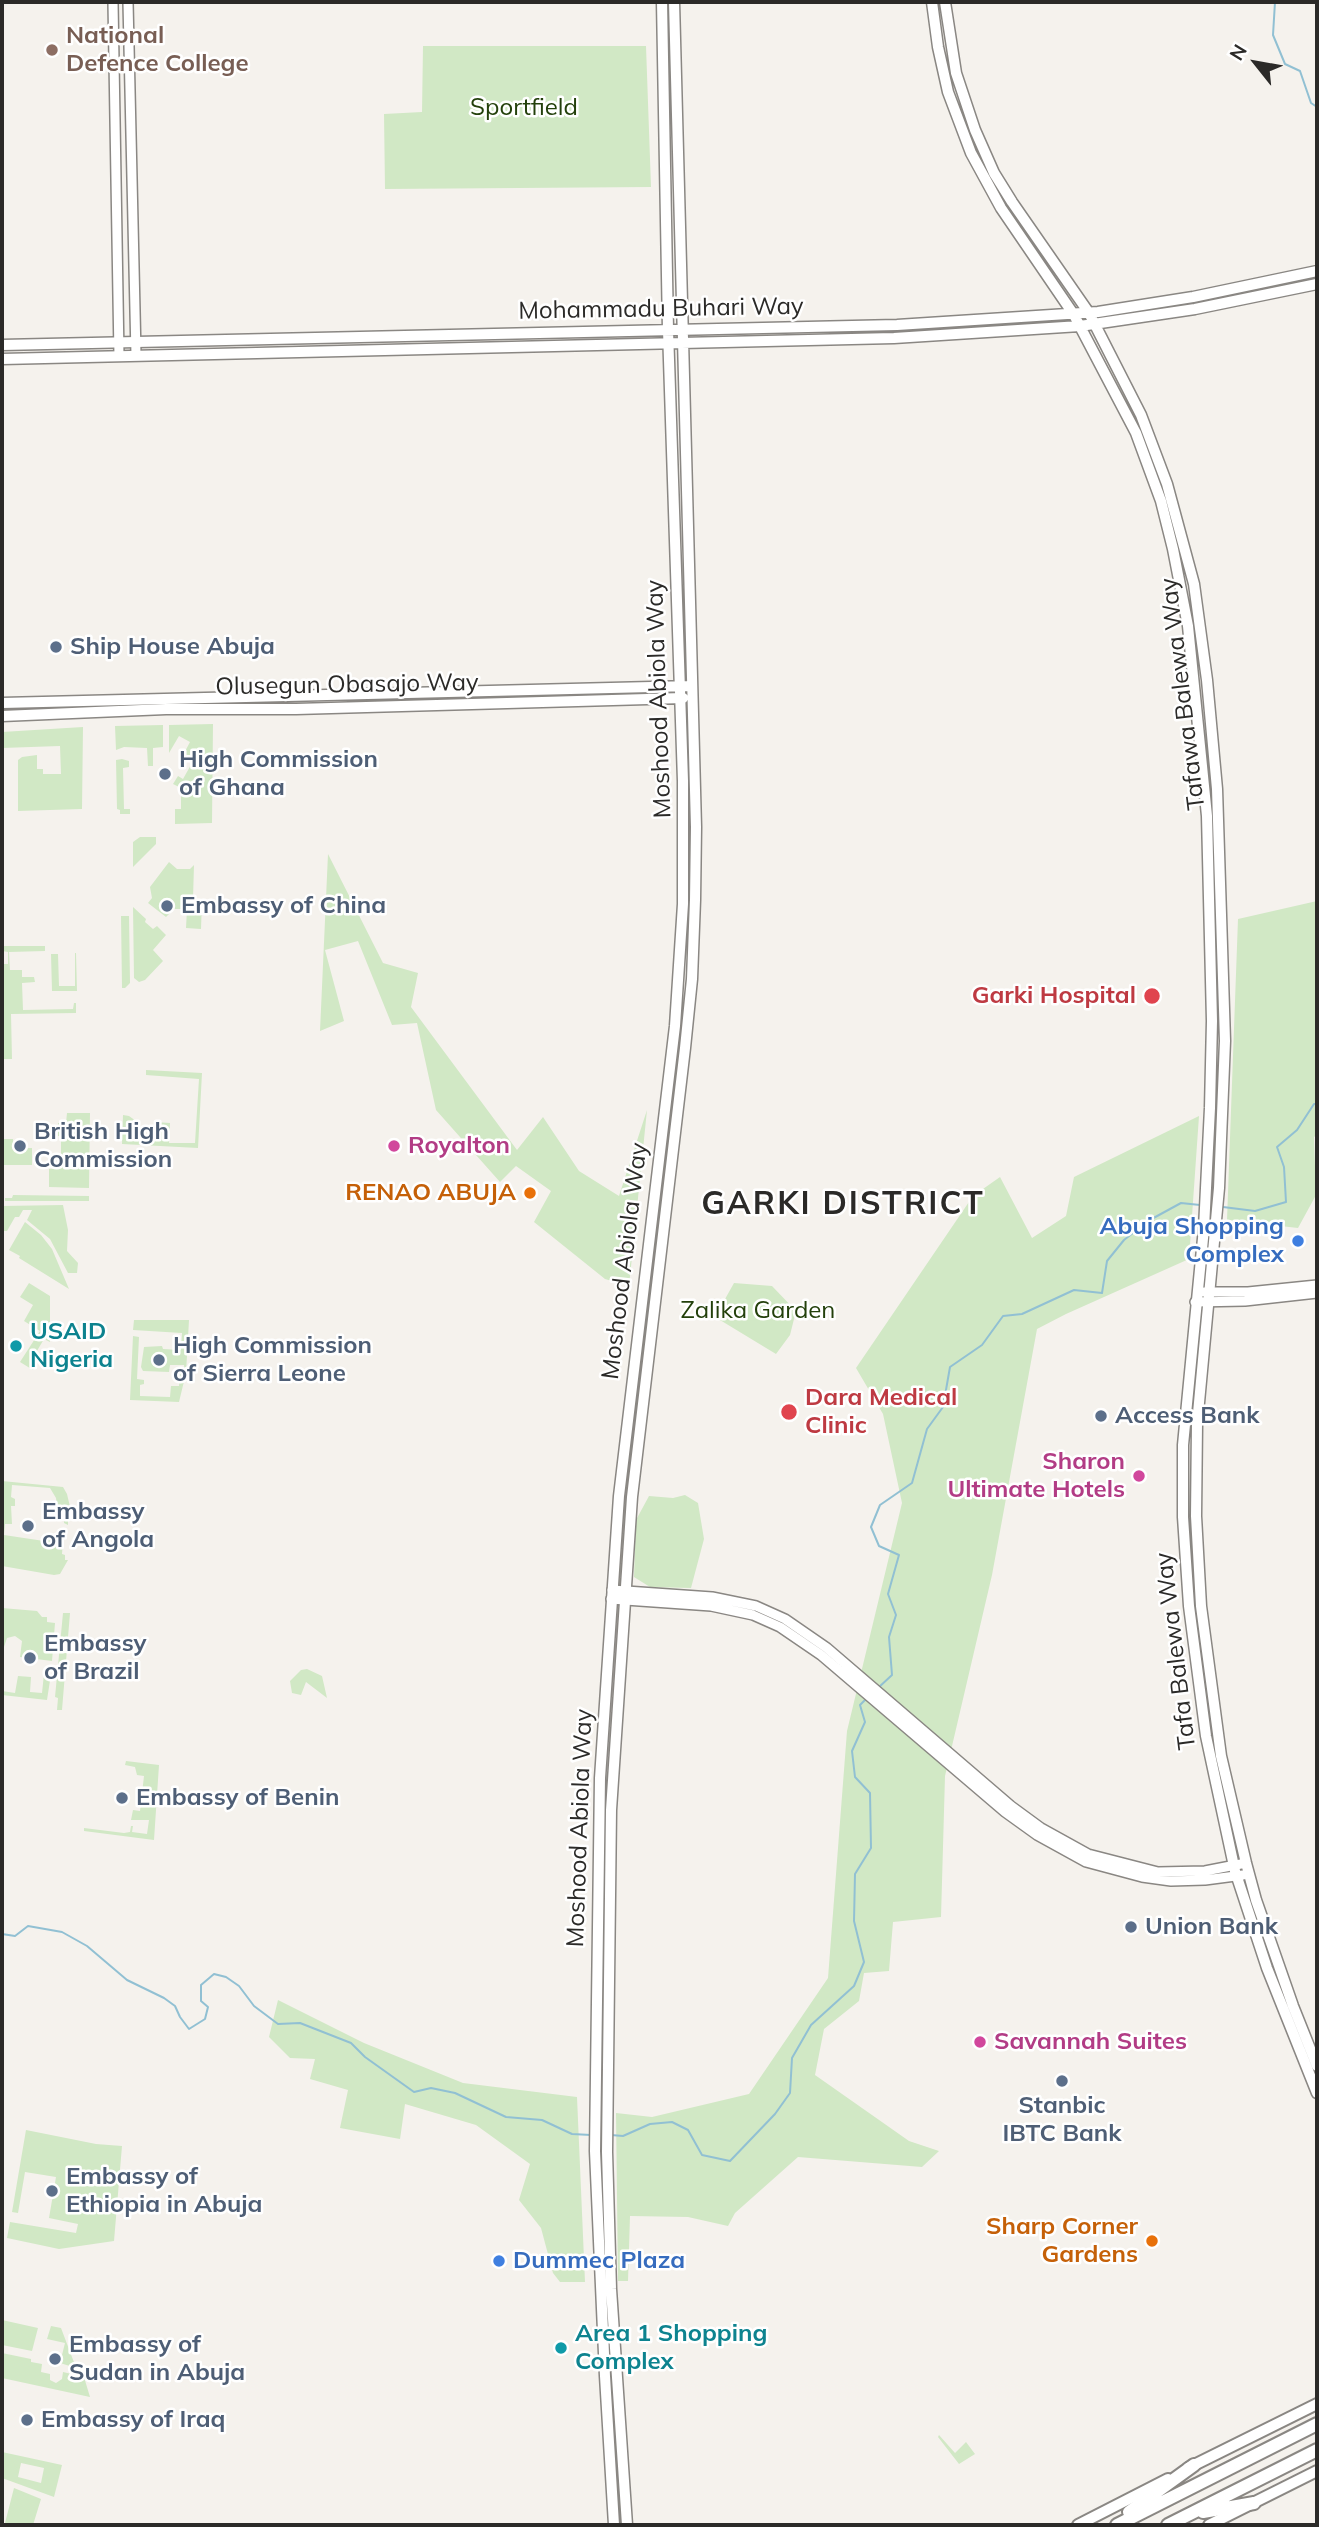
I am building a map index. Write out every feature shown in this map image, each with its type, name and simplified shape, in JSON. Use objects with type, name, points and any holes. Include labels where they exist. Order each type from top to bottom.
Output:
[{"type":"highway","points":[[1079,2525],[1317,2404]]},
{"type":"highway","points":[[1114,2525],[1317,2424]]},
{"type":"highway","points":[[1168,2525],[1317,2450]]},
{"type":"highway","points":[[1114,2525],[1194,2465]]},
{"type":"highway","points":[[1209,2525],[1317,2471]]},
{"type":"highway","points":[[1189,2514],[1254,2503]]},
{"type":"main road","name":"Moshood Abiola Way","points":[[614,2525],[595,2151],[598,1834],[612,1595],[623,1466],[671,1066],[681,957],[683,827],[668,330],[662,2]]},
{"type":"main road","name":"Moshood Abiola Way","points":[[627,2525],[611,2289],[607,2152],[610,1831],[632,1497],[692,979],[696,827],[674,2]]},
{"type":"main road","name":"Tafawa Balewa Way","points":[[932,2],[948,92],[971,153],[1001,208],[1074,315],[1113,385],[1151,471],[1173,549],[1188,626],[1207,816],[1212,1021],[1206,1187]]},
{"type":"main road","name":"Tafawa Balewa Way","points":[[945,2],[960,89],[975,131],[1012,202],[1095,324],[1153,444],[1181,530],[1199,614],[1217,789],[1225,1041],[1219,1188]]},
{"type":"main road","points":[[664,88],[677,88]]},
{"type":"main road","name":"Mohammadu Buhari Way","points":[[2,345],[897,325],[1074,315],[1193,297],[1317,271]]},
{"type":"main road","name":"Mohammadu Buhari Way","points":[[2,359],[894,338],[1080,326],[1195,309],[1317,284]]},
{"type":"main road","name":"Olusegun Obasajo Way","points":[[2,716],[193,704],[692,686]]},
{"type":"main road","name":"Olusegun Obasajo Way","points":[[2,703],[193,704],[296,709],[692,698]]},
{"type":"main road","name":"Tafa Balewa Way","points":[[1206,1187],[1183,1446],[1188,1593],[1206,1736],[1235,1871],[1266,1968],[1317,2093]]},
{"type":"main road","name":"Tafa Balewa Way","points":[[1219,1188],[1196,1424],[1197,1556],[1204,1632],[1221,1756],[1247,1868],[1298,2019],[1317,2066]]},
{"type":"street","points":[[113,2],[120,356]]},
{"type":"street","points":[[128,2],[136,355]]},
{"type":"street","points":[[1209,1298],[1317,1284]]},
{"type":"street","points":[[1196,1297],[1245,1301],[1317,1293]]},
{"type":"street","points":[[612,1595],[711,1606],[753,1615],[780,1627],[848,1672],[914,1730],[1011,1806],[1041,1828],[1088,1854],[1158,1872],[1235,1871],[1247,1868]]},
{"type":"green space","name":"Sportfield","points":[[423,46],[646,46],[651,187],[385,189],[384,114],[422,112]]},
{"type":"green space","points":[[213,724],[212,823],[175,824],[175,809],[181,809],[181,788],[173,784],[178,776],[183,779],[192,763],[182,757],[190,742],[179,736],[169,753],[169,725]]},
{"type":"green space","points":[[163,725],[163,747],[153,748],[153,766],[148,766],[147,748],[124,747],[116,750],[115,726]]},
{"type":"green space","points":[[83,727],[82,809],[18,811],[18,760],[37,755],[37,769],[43,769],[43,774],[61,774],[60,746],[2,748],[2,732]]},
{"type":"green space","points":[[116,760],[129,761],[129,767],[123,768],[124,809],[130,809],[130,814],[120,814],[117,809]]},
{"type":"green space","points":[[140,837],[156,837],[156,844],[133,867],[133,842]]},
{"type":"green space","points":[[328,854],[383,963],[418,973],[411,1007],[517,1150],[543,1117],[579,1171],[619,1196],[647,1110],[629,1286],[605,1279],[534,1222],[551,1191],[516,1166],[500,1182],[436,1110],[417,1023],[392,1025],[358,941],[325,950],[344,1021],[320,1031]]},
{"type":"green space","points":[[169,862],[177,869],[190,869],[194,865],[193,899],[202,900],[201,929],[186,928],[187,909],[174,909],[166,917],[148,903],[152,898],[150,887]]},
{"type":"green space","points":[[1317,901],[1317,1135],[1314,1137],[1316,1195],[1298,1228],[1227,1220],[1238,919]]},
{"type":"green space","points":[[133,907],[153,929],[157,926],[166,935],[153,950],[163,961],[145,980],[139,982],[134,978]]},
{"type":"green space","points":[[121,916],[129,916],[130,983],[125,988],[122,988]]},
{"type":"green space","points":[[2,946],[45,946],[45,951],[9,952],[10,970],[22,970],[22,977],[34,977],[35,982],[22,983],[23,1010],[73,1009],[76,1003],[76,1013],[11,1014],[12,1059],[4,1059],[2,964],[8,964],[8,952],[2,951]]},
{"type":"green space","points":[[75,953],[77,991],[52,991],[51,954],[58,954],[59,986],[75,986]]},
{"type":"green space","points":[[146,1070],[202,1073],[198,1148],[122,1144],[123,1115],[136,1121],[135,1141],[153,1142],[155,1122],[170,1123],[169,1143],[195,1143],[199,1079],[146,1075]]},
{"type":"green space","points":[[67,1113],[90,1113],[89,1188],[49,1187],[49,1169],[61,1168],[61,1136],[58,1136],[58,1123],[66,1123]]},
{"type":"green space","points":[[1199,1116],[1189,1259],[1037,1329],[992,1575],[945,1776],[941,1917],[893,1922],[889,1971],[864,1973],[859,2001],[824,2029],[815,2075],[909,2141],[939,2151],[922,2167],[798,2157],[735,2213],[728,2226],[688,2217],[630,2216],[628,2281],[618,2281],[616,2113],[652,2117],[749,2094],[828,1978],[847,1731],[902,1503],[883,1414],[856,1368],[973,1196],[1000,1177],[1032,1238],[1066,1216],[1074,1177]]},
{"type":"green space","points":[[2,1139],[13,1139],[13,1148],[32,1148],[32,1165],[4,1165]]},
{"type":"green space","points":[[13,1195],[89,1196],[89,1201],[5,1201],[5,1198],[12,1198]]},
{"type":"green space","points":[[63,1205],[68,1230],[67,1251],[78,1263],[77,1273],[68,1273],[50,1239],[27,1220],[32,1210],[23,1210],[19,1217],[15,1217],[7,1231],[2,1231],[2,1206]]},
{"type":"green space","points":[[25,1222],[41,1235],[52,1249],[69,1289],[9,1250]]},
{"type":"green space","points":[[29,1283],[50,1296],[50,1342],[44,1339],[31,1361],[36,1365],[33,1370],[20,1362],[40,1331],[24,1321],[33,1305],[20,1297]]},
{"type":"green space","name":"Zalika Garden","points":[[734,1283],[772,1286],[796,1311],[790,1335],[776,1354],[715,1317]]},
{"type":"green space","points":[[134,1320],[189,1320],[186,1373],[179,1402],[130,1400],[133,1336],[139,1337],[137,1379],[144,1380],[144,1384],[140,1385],[140,1396],[170,1397],[171,1386],[179,1386],[180,1374],[185,1374],[184,1365],[170,1365],[169,1372],[143,1371],[141,1367],[144,1347],[162,1346],[163,1349],[181,1350],[182,1333],[133,1330]]},
{"type":"green space","points":[[2,1481],[63,1487],[71,1511],[68,1525],[64,1523],[64,1508],[57,1506],[50,1488],[12,1485],[11,1497],[15,1499],[15,1506],[11,1506],[12,1524],[5,1524],[4,1535],[44,1541],[47,1533],[47,1539],[63,1541],[62,1554],[65,1555],[65,1560],[68,1560],[60,1574],[2,1566]]},
{"type":"green space","points":[[685,1495],[698,1503],[704,1539],[691,1588],[650,1587],[634,1577],[636,1520],[649,1496],[673,1498]]},
{"type":"green space","points":[[2,1608],[37,1611],[42,1617],[47,1617],[47,1622],[55,1623],[52,1661],[20,1657],[22,1641],[15,1636],[7,1638],[2,1653]]},
{"type":"green space","points":[[63,1613],[70,1613],[62,1710],[57,1710],[58,1698],[55,1697]]},
{"type":"green space","points":[[307,1669],[322,1676],[327,1698],[306,1682],[301,1695],[292,1693],[290,1681],[301,1670]]},
{"type":"green space","points":[[44,1674],[51,1674],[47,1700],[2,1695],[2,1691],[15,1693],[18,1676],[31,1677],[30,1692],[42,1693]]},
{"type":"green space","points":[[126,1761],[159,1765],[154,1840],[84,1831],[84,1828],[124,1833],[130,1832],[133,1826],[132,1832],[147,1834],[149,1820],[131,1820],[133,1810],[140,1811],[144,1776],[137,1775],[135,1767],[125,1765]]},
{"type":"green space","points":[[278,2000],[364,2043],[463,2083],[577,2097],[585,2282],[560,2282],[553,2273],[541,2228],[519,2200],[530,2164],[476,2125],[405,2104],[400,2139],[340,2128],[348,2090],[310,2079],[315,2059],[290,2058],[269,2037]]},
{"type":"green space","points":[[26,2130],[96,2144],[122,2146],[114,2241],[59,2249],[7,2238],[10,2222],[76,2233],[78,2224],[49,2218],[56,2177],[25,2172],[18,2213],[12,2212]]},
{"type":"green space","points":[[2,2320],[38,2328],[32,2351],[2,2345]]},
{"type":"green space","points":[[51,2326],[61,2328],[75,2365],[73,2367],[60,2363],[65,2343],[47,2339]]},
{"type":"green space","points":[[2,2353],[42,2364],[41,2372],[50,2374],[50,2380],[56,2383],[62,2379],[63,2372],[84,2377],[90,2397],[2,2378]]},
{"type":"green space","points":[[939,2435],[955,2453],[966,2442],[975,2454],[959,2464]]},
{"type":"green space","points":[[2,2452],[62,2465],[54,2497],[2,2478]],"holes":[[[21,2463],[44,2468],[41,2483],[18,2477]]]},
{"type":"green space","points":[[14,2488],[41,2499],[33,2525],[5,2523]]},
{"type":"waterway","points":[[1275,2],[1273,35],[1285,64],[1300,71],[1311,103],[1317,107]]},
{"type":"waterway","points":[[1223,1207],[1255,1211],[1286,1202],[1284,1167],[1277,1147],[1297,1130],[1314,1104],[1317,1104]]},
{"type":"waterway","points":[[878,1688],[892,1675],[889,1637],[896,1615],[888,1594],[899,1555],[879,1546],[871,1527],[880,1505],[912,1483],[927,1429],[943,1407],[950,1367],[982,1345],[1003,1316],[1022,1314],[1074,1290],[1102,1293],[1107,1261],[1124,1240],[1148,1221],[1181,1203],[1200,1205]]},
{"type":"waterway","points":[[611,2135],[623,2136],[650,2124],[672,2122],[688,2130],[702,2155],[730,2161],[775,2114],[790,2093],[792,2058],[811,2025],[854,1986],[864,1962],[854,1921],[855,1874],[871,1848],[870,1793],[855,1777],[852,1751],[865,1722],[860,1705],[866,1699]]},
{"type":"waterway","points":[[2,1934],[15,1936],[28,1926],[62,1932],[87,1946],[127,1980],[175,2006],[189,2029],[205,2019],[208,2007],[201,2001],[201,1985],[214,1974],[226,1977],[239,1986],[254,2006],[278,2024],[300,2023],[351,2043],[365,2057],[414,2092],[431,2088],[455,2093],[506,2117],[542,2120],[572,2134],[591,2135]]},
{"type":"place","name":"National Defence College","points":[[52,50]]},
{"type":"place","name":"Ship House Abuja","points":[[56,647]]},
{"type":"place","name":"High Commission of Ghana","points":[[165,774]]},
{"type":"place","name":"Embassy of China","points":[[167,906]]},
{"type":"place","name":"Garki Hospital","points":[[1152,996]]},
{"type":"place","name":"British High Commission","points":[[20,1146]]},
{"type":"place","name":"Royalton","points":[[394,1146]]},
{"type":"place","name":"RENAO ABUJA","points":[[530,1193]]},
{"type":"place","name":"Abuja Shopping Complex","points":[[1298,1241]]},
{"type":"place","name":"USAID Nigeria","points":[[16,1346]]},
{"type":"place","name":"High Commission of Sierra Leone","points":[[159,1360]]},
{"type":"place","name":"Dara Medical Clinic","points":[[789,1412]]},
{"type":"place","name":"Access Bank","points":[[1101,1416]]},
{"type":"place","name":"Sharon Ultimate Hotels","points":[[1139,1476]]},
{"type":"place","name":"Embassy of Angola","points":[[28,1526]]},
{"type":"place","name":"Embassy of Brazil","points":[[30,1658]]},
{"type":"place","name":"Embassy of Benin","points":[[122,1798]]},
{"type":"place","name":"Union Bank","points":[[1131,1927]]},
{"type":"place","name":"Savannah Suites","points":[[980,2042]]},
{"type":"place","name":"Stanbic IBTC Bank","points":[[1062,2081]]},
{"type":"place","name":"Embassy of Ethiopia in Abuja","points":[[52,2191]]},
{"type":"place","name":"Sharp Corner Gardens","points":[[1152,2241]]},
{"type":"place","name":"Dummec Plaza","points":[[499,2261]]},
{"type":"place","name":"Area 1 Shopping Complex","points":[[561,2348]]},
{"type":"place","name":"Embassy of Sudan in Abuja","points":[[55,2359]]},
{"type":"place","name":"Embassy of Iraq","points":[[27,2420]]},
{"type":"district","name":"GARKI DISTRICT","points":[[843,1204]]}]
